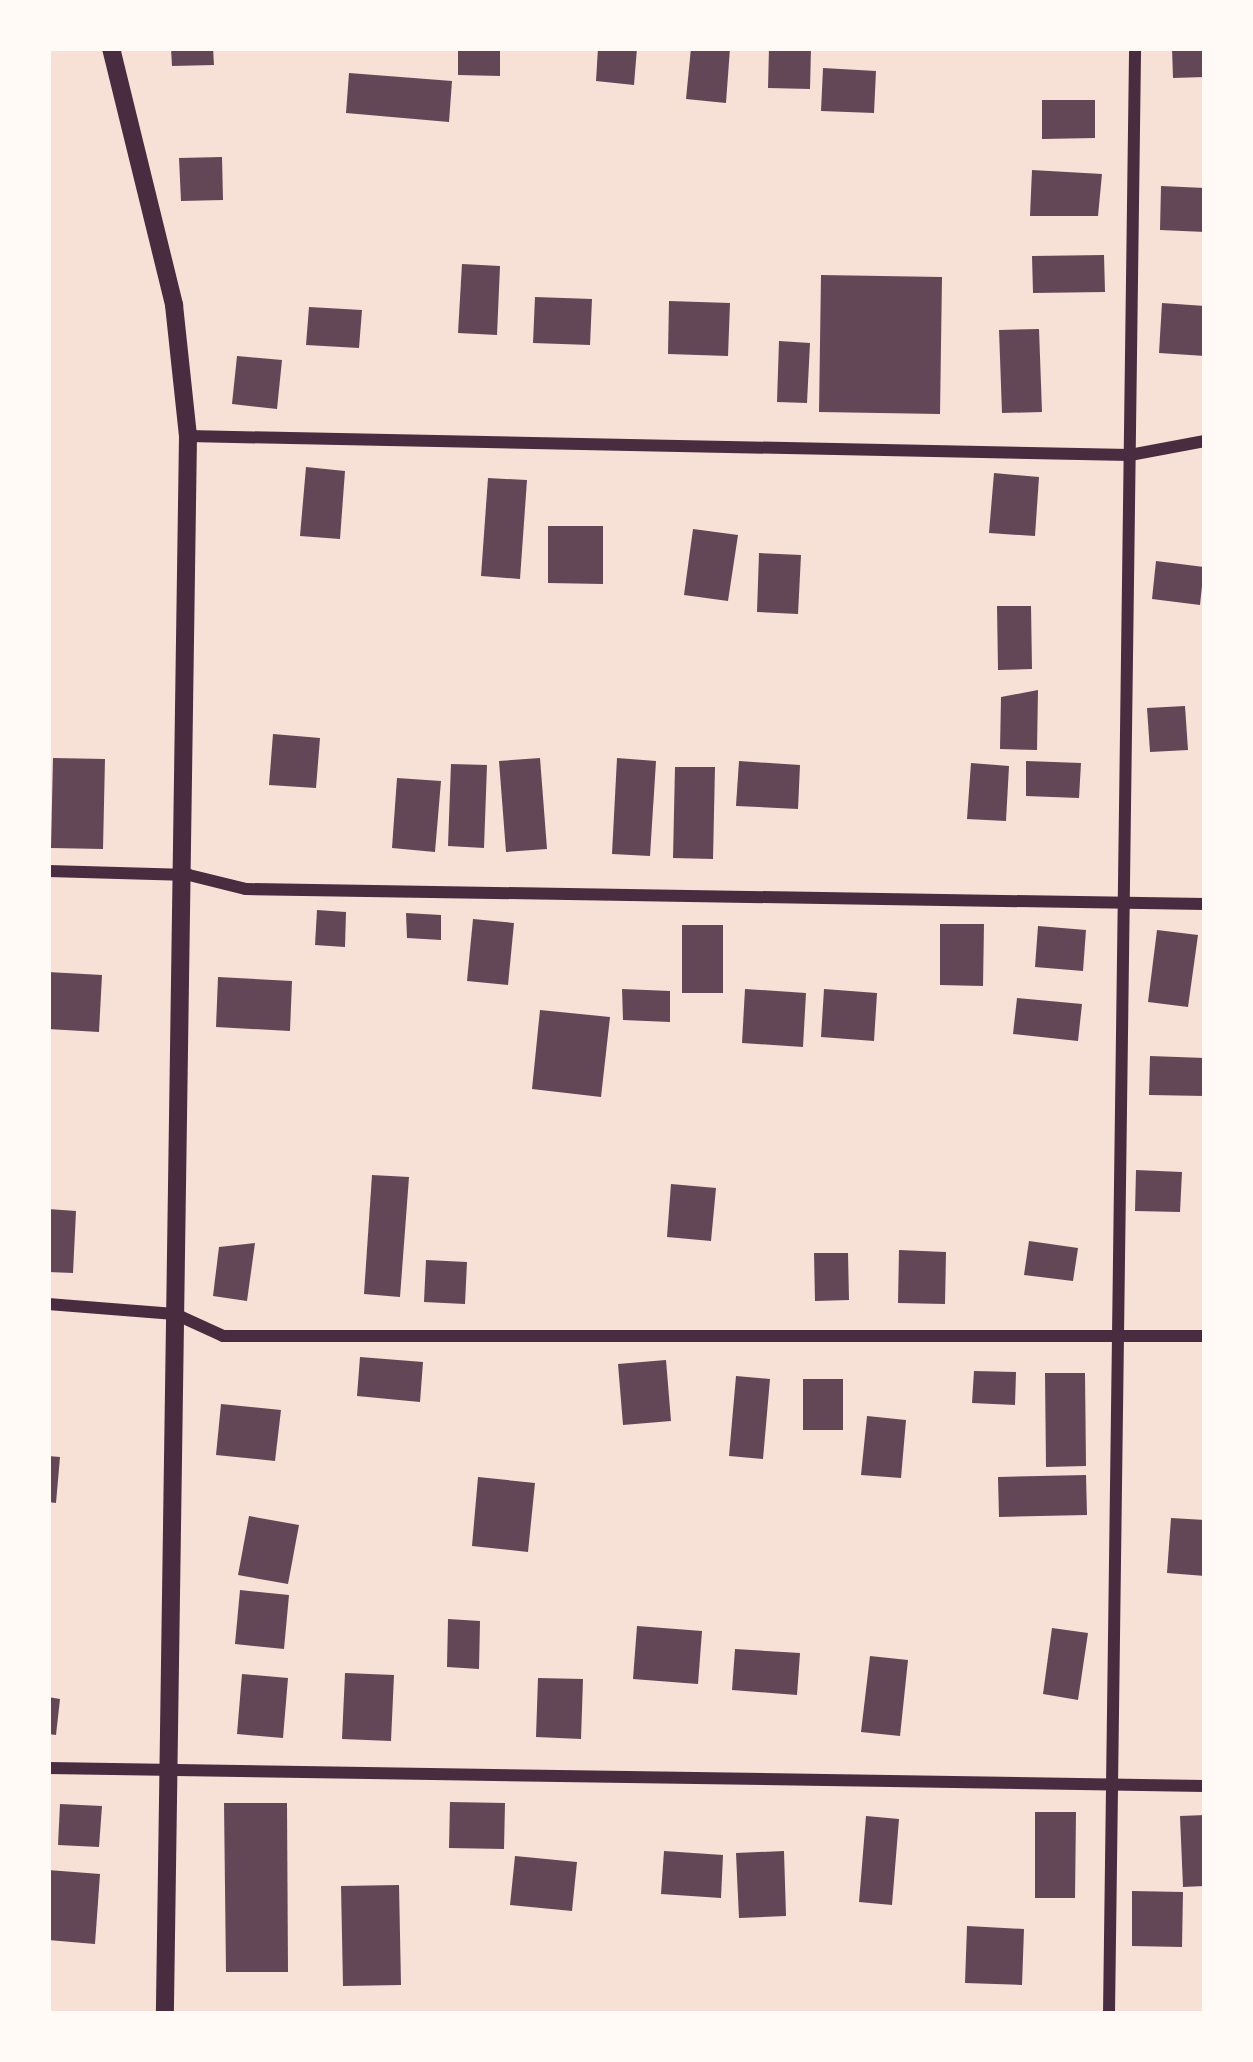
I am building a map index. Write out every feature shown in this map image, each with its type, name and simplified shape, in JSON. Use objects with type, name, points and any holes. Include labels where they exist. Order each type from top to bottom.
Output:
[{"type":"main road","points":[[111,48],[174,305],[188,436],[189,875],[176,1314],[165,2014]]},
{"type":"street","points":[[1109,2014],[1115,1786],[1110,1335],[1123,902],[1136,48]]},
{"type":"street","points":[[188,436],[1130,455],[1205,441]]},
{"type":"street","points":[[48,872],[189,875],[246,890],[1205,904]]},
{"type":"street","points":[[48,1304],[176,1314],[223,1336],[1205,1336]]},
{"type":"street","points":[[48,1768],[169,1763],[1205,1786]]},
{"type":"building","points":[[171,48],[213,48],[214,65],[172,66]]},
{"type":"building","points":[[458,48],[500,48],[500,76],[458,75]]},
{"type":"building","points":[[598,48],[637,48],[634,85],[596,81]]},
{"type":"building","points":[[691,48],[730,48],[726,103],[686,99]]},
{"type":"building","points":[[769,48],[811,48],[810,89],[768,88]]},
{"type":"building","points":[[1172,48],[1205,48],[1205,77],[1173,78]]},
{"type":"building","points":[[823,68],[876,71],[874,113],[821,111]]},
{"type":"building","points":[[349,73],[452,81],[449,122],[346,113]]},
{"type":"building","points":[[1042,100],[1095,100],[1095,138],[1042,139]]},
{"type":"building","points":[[222,157],[223,200],[181,201],[179,158]]},
{"type":"building","points":[[1032,170],[1102,174],[1098,216],[1030,216]]},
{"type":"building","points":[[1161,186],[1205,188],[1205,232],[1160,230]]},
{"type":"building","points":[[1104,255],[1105,292],[1033,293],[1032,256]]},
{"type":"building","points":[[462,264],[500,266],[497,335],[458,333]]},
{"type":"building","points":[[821,275],[942,277],[940,414],[819,412]]},
{"type":"building","points":[[535,297],[592,299],[590,345],[533,343]]},
{"type":"building","points":[[669,301],[730,303],[728,356],[668,354]]},
{"type":"building","points":[[1162,303],[1205,306],[1205,356],[1159,353]]},
{"type":"building","points":[[309,307],[362,310],[359,348],[306,345]]},
{"type":"building","points":[[1039,329],[1042,412],[1002,413],[999,330]]},
{"type":"building","points":[[779,341],[810,343],[807,403],[777,402]]},
{"type":"building","points":[[237,356],[282,360],[277,409],[232,404]]},
{"type":"building","points":[[306,467],[345,471],[340,539],[300,536]]},
{"type":"building","points":[[994,473],[1039,477],[1035,536],[989,533]]},
{"type":"building","points":[[488,478],[527,480],[520,579],[481,576]]},
{"type":"building","points":[[548,526],[603,526],[603,584],[548,583]]},
{"type":"building","points":[[693,529],[738,535],[728,601],[684,595]]},
{"type":"building","points":[[759,553],[801,555],[798,614],[757,612]]},
{"type":"building","points":[[1156,561],[1204,567],[1200,605],[1152,599]]},
{"type":"building","points":[[997,606],[1031,606],[1032,669],[998,670]]},
{"type":"building","points":[[1038,690],[1037,750],[1000,749],[1001,697]]},
{"type":"building","points":[[1185,706],[1188,750],[1150,752],[1147,708]]},
{"type":"building","points":[[273,734],[320,738],[316,788],[269,785]]},
{"type":"building","points":[[53,758],[105,759],[103,849],[51,848]]},
{"type":"building","points":[[540,758],[547,849],[506,852],[499,761]]},
{"type":"building","points":[[617,758],[656,761],[650,856],[612,854]]},
{"type":"building","points":[[739,761],[800,765],[798,809],[736,806]]},
{"type":"building","points":[[1026,761],[1081,763],[1079,798],[1026,796]]},
{"type":"building","points":[[971,763],[1009,766],[1006,821],[967,819]]},
{"type":"building","points":[[451,764],[487,765],[484,848],[448,846]]},
{"type":"building","points":[[675,767],[715,767],[713,859],[673,858]]},
{"type":"building","points":[[397,778],[441,781],[435,852],[392,848]]},
{"type":"building","points":[[317,910],[346,912],[345,947],[315,945]]},
{"type":"building","points":[[406,913],[441,915],[441,940],[407,938]]},
{"type":"building","points":[[473,919],[514,923],[508,985],[467,981]]},
{"type":"building","points":[[940,924],[984,924],[983,986],[940,985]]},
{"type":"building","points":[[682,925],[723,925],[723,993],[682,993]]},
{"type":"building","points":[[1038,926],[1086,930],[1083,971],[1035,967]]},
{"type":"building","points":[[1157,930],[1198,935],[1188,1007],[1148,1002]]},
{"type":"building","points":[[48,972],[102,975],[99,1032],[48,1029]]},
{"type":"building","points":[[218,977],[292,981],[290,1031],[216,1027]]},
{"type":"building","points":[[622,989],[670,991],[670,1022],[623,1020]]},
{"type":"building","points":[[745,989],[806,993],[803,1047],[742,1043]]},
{"type":"building","points":[[824,989],[877,993],[874,1041],[821,1037]]},
{"type":"building","points":[[1017,998],[1082,1004],[1078,1041],[1013,1034]]},
{"type":"building","points":[[540,1010],[610,1017],[601,1097],[532,1089]]},
{"type":"building","points":[[1150,1056],[1205,1058],[1205,1096],[1149,1095]]},
{"type":"building","points":[[1136,1170],[1182,1172],[1180,1212],[1135,1211]]},
{"type":"building","points":[[372,1175],[409,1177],[400,1297],[364,1294]]},
{"type":"building","points":[[671,1184],[716,1188],[711,1241],[667,1237]]},
{"type":"building","points":[[48,1209],[76,1211],[73,1273],[48,1272]]},
{"type":"building","points":[[1029,1241],[1078,1248],[1073,1281],[1024,1275]]},
{"type":"building","points":[[255,1243],[247,1301],[213,1296],[219,1247]]},
{"type":"building","points":[[899,1250],[946,1252],[945,1304],[898,1303]]},
{"type":"building","points":[[814,1253],[848,1253],[849,1300],[815,1301]]},
{"type":"building","points":[[426,1260],[467,1262],[465,1304],[424,1302]]},
{"type":"building","points":[[360,1357],[423,1362],[420,1402],[357,1396]]},
{"type":"building","points":[[666,1360],[671,1421],[623,1425],[618,1364]]},
{"type":"building","points":[[974,1371],[1016,1372],[1015,1405],[972,1403]]},
{"type":"building","points":[[1045,1373],[1085,1373],[1086,1466],[1046,1467]]},
{"type":"building","points":[[736,1376],[770,1379],[763,1459],[729,1456]]},
{"type":"building","points":[[803,1379],[843,1379],[843,1430],[803,1430]]},
{"type":"building","points":[[221,1404],[281,1410],[275,1461],[216,1455]]},
{"type":"building","points":[[867,1416],[906,1420],[901,1478],[861,1475]]},
{"type":"building","points":[[48,1456],[60,1457],[56,1503],[48,1502]]},
{"type":"building","points":[[1086,1475],[1087,1515],[999,1517],[998,1477]]},
{"type":"building","points":[[478,1477],[535,1483],[528,1552],[472,1546]]},
{"type":"building","points":[[249,1516],[299,1525],[288,1584],[238,1575]]},
{"type":"building","points":[[1171,1518],[1205,1520],[1205,1576],[1167,1573]]},
{"type":"building","points":[[240,1590],[289,1595],[284,1649],[235,1644]]},
{"type":"building","points":[[448,1619],[480,1621],[479,1669],[447,1667]]},
{"type":"building","points":[[637,1626],[702,1631],[698,1684],[633,1679]]},
{"type":"building","points":[[1052,1628],[1088,1633],[1078,1700],[1043,1694]]},
{"type":"building","points":[[735,1649],[800,1653],[797,1695],[732,1690]]},
{"type":"building","points":[[870,1656],[908,1660],[900,1736],[861,1732]]},
{"type":"building","points":[[345,1673],[394,1675],[391,1741],[342,1739]]},
{"type":"building","points":[[242,1674],[288,1678],[283,1738],[237,1734]]},
{"type":"building","points":[[538,1678],[583,1679],[581,1739],[536,1737]]},
{"type":"building","points":[[48,1697],[60,1699],[56,1735],[48,1734]]},
{"type":"building","points":[[450,1802],[505,1803],[504,1849],[449,1848]]},
{"type":"building","points":[[224,1803],[287,1803],[288,1972],[226,1972]]},
{"type":"building","points":[[60,1804],[102,1806],[99,1847],[58,1845]]},
{"type":"building","points":[[1035,1812],[1076,1812],[1075,1898],[1035,1898]]},
{"type":"building","points":[[1205,1815],[1205,1886],[1183,1887],[1180,1816]]},
{"type":"building","points":[[866,1816],[899,1819],[892,1905],[859,1902]]},
{"type":"building","points":[[664,1851],[723,1855],[721,1898],[661,1894]]},
{"type":"building","points":[[784,1851],[786,1916],[739,1918],[736,1853]]},
{"type":"building","points":[[515,1856],[577,1862],[572,1911],[510,1905]]},
{"type":"building","points":[[48,1870],[100,1874],[95,1944],[48,1940]]},
{"type":"building","points":[[399,1885],[401,1985],[343,1986],[341,1886]]},
{"type":"building","points":[[1132,1891],[1183,1892],[1182,1947],[1132,1946]]},
{"type":"building","points":[[967,1926],[1024,1929],[1022,1985],[965,1983]]}]
